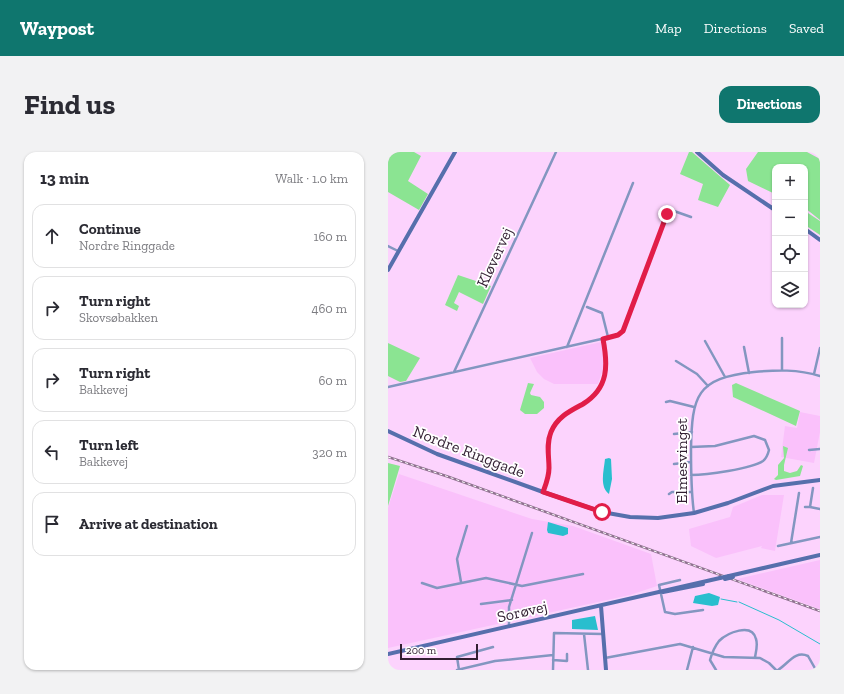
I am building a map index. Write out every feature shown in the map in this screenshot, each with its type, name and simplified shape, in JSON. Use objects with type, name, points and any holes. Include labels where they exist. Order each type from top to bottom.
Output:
[{"type":"street","points":[[388,270],[455,152]]},
{"type":"street","name":"Kløvervej","points":[[454,372],[556,152]]},
{"type":"street","points":[[697,152],[723,175],[772,208]]},
{"type":"street","points":[[567,347],[633,183]]},
{"type":"street","points":[[388,387],[618,335],[623,331],[668,212],[674,211],[691,217]]},
{"type":"street","points":[[808,231],[820,240]]},
{"type":"street","points":[[388,246],[398,250]]},
{"type":"street","points":[[586,307],[602,313],[608,337]]},
{"type":"street","points":[[782,338],[782,370]]},
{"type":"street","points":[[543,492],[548,476],[548,446],[554,425],[568,411],[591,397],[602,382],[607,364],[603,339]]},
{"type":"street","points":[[705,341],[725,377]]},
{"type":"street","points":[[744,347],[749,373]]},
{"type":"street","points":[[814,374],[820,348]]},
{"type":"street","points":[[676,361],[697,374],[709,386]]},
{"type":"street","name":"Elmesvinget","points":[[694,513],[691,475],[691,447],[694,407],[700,395],[709,386],[725,377],[749,373],[782,370],[820,376]]},
{"type":"street","points":[[666,402],[670,401],[694,407]]},
{"type":"street","name":"Nordre Ringgade","points":[[388,431],[437,454],[543,492],[602,512],[630,517],[658,518],[694,513],[728,503],[773,486],[820,480]]},
{"type":"street","points":[[674,434],[692,432]]},
{"type":"street","points":[[691,447],[715,446],[754,436],[765,440],[769,450],[767,457],[759,463],[715,474],[691,475]]},
{"type":"street","points":[[809,450],[820,449]]},
{"type":"street","points":[[674,464],[691,462]]},
{"type":"street","points":[[810,508],[813,488]]},
{"type":"street","points":[[669,494],[672,492],[692,492]]},
{"type":"street","points":[[791,543],[799,493]]},
{"type":"street","points":[[805,507],[820,509]]},
{"type":"street","points":[[461,582],[457,559],[467,526]]},
{"type":"street","points":[[509,626],[508,614],[532,533]]},
{"type":"street","points":[[778,546],[820,538]]},
{"type":"street","name":"Sorøvej","points":[[388,654],[820,557]]},
{"type":"street","points":[[422,583],[437,588],[486,578],[516,586],[528,586],[583,574]]},
{"type":"street","points":[[680,580],[659,585],[665,612],[676,614],[703,610]]},
{"type":"street","points":[[480,604],[512,600]]},
{"type":"street","points":[[601,606],[606,670]]},
{"type":"street","points":[[716,670],[711,662],[712,654],[723,637],[733,632],[745,630],[752,632],[756,638],[755,658]]},
{"type":"street","points":[[553,670],[554,633],[603,634]]},
{"type":"street","points":[[584,634],[588,670]]},
{"type":"street","points":[[605,658],[675,644],[693,647],[728,658],[755,658],[769,663],[777,670],[792,658],[801,654],[808,656],[816,670]]},
{"type":"street","points":[[493,647],[457,657],[458,670],[494,661],[553,655]]},
{"type":"street","points":[[687,670],[693,647]]},
{"type":"street","points":[[553,660],[567,661],[567,654]]},
{"type":"shaded area","points":[[388,152],[414,152],[421,156],[408,181],[428,194],[419,210],[388,192]]},
{"type":"shaded area","points":[[689,152],[692,152],[730,185],[718,207],[698,200],[703,184],[680,174]]},
{"type":"shaded area","points":[[758,152],[807,152],[820,159],[820,220],[808,210],[808,164],[772,164],[772,193],[748,181],[746,169]]},
{"type":"shaded area","points":[[808,213],[820,221],[820,235],[808,227]]},
{"type":"shaded area","points":[[458,275],[491,286],[483,304],[459,292],[454,303],[459,306],[457,311],[445,305]]},
{"type":"shaded area","points":[[601,342],[605,363],[598,384],[554,384],[544,379],[537,372],[530,358]]},
{"type":"shaded area","points":[[388,343],[420,358],[406,381],[400,382],[388,376]]},
{"type":"shaded area","points":[[528,383],[534,384],[530,393],[531,395],[540,397],[544,402],[544,408],[537,414],[525,414],[520,410]]},
{"type":"shaded area","points":[[736,383],[800,411],[796,426],[733,397],[732,385]]},
{"type":"shaded area","points":[[800,412],[820,416],[820,432],[814,463],[781,457],[785,426],[797,428]]},
{"type":"shaded area","points":[[783,446],[788,448],[784,471],[790,473],[797,471],[801,465],[803,466],[800,476],[776,480],[774,479],[778,475],[778,465],[784,458]]},
{"type":"shaded area","points":[[605,459],[611,459],[612,479],[609,494],[604,487],[603,478]]},
{"type":"shaded area","points":[[388,463],[400,466],[388,506]]},
{"type":"shaded area","points":[[399,474],[532,519],[573,526],[651,554],[657,586],[630,595],[388,648],[388,508]]},
{"type":"shaded area","points":[[762,495],[784,495],[775,551],[761,548],[762,546],[716,558],[691,546],[689,529],[730,517],[733,507]]},
{"type":"shaded area","points":[[548,522],[568,528],[568,534],[563,536],[548,533]]},
{"type":"shaded area","points":[[820,560],[820,609],[737,579]]},
{"type":"shaded area","points":[[709,593],[720,597],[718,605],[712,606],[693,603],[695,596]]},
{"type":"shaded area","points":[[595,616],[598,630],[572,629],[572,620]]},
{"type":"waterway","points":[[721,599],[737,602]]},
{"type":"waterway","points":[[739,602],[779,620],[820,644]]},
{"type":"railway","points":[[388,457],[449,477],[820,611]]},
{"type":"route","points":[[602,512],[543,492],[549,468],[549,439],[554,425],[568,411],[582,404],[598,390],[605,374],[607,364],[603,339],[618,335],[623,331],[667,214]]}]
